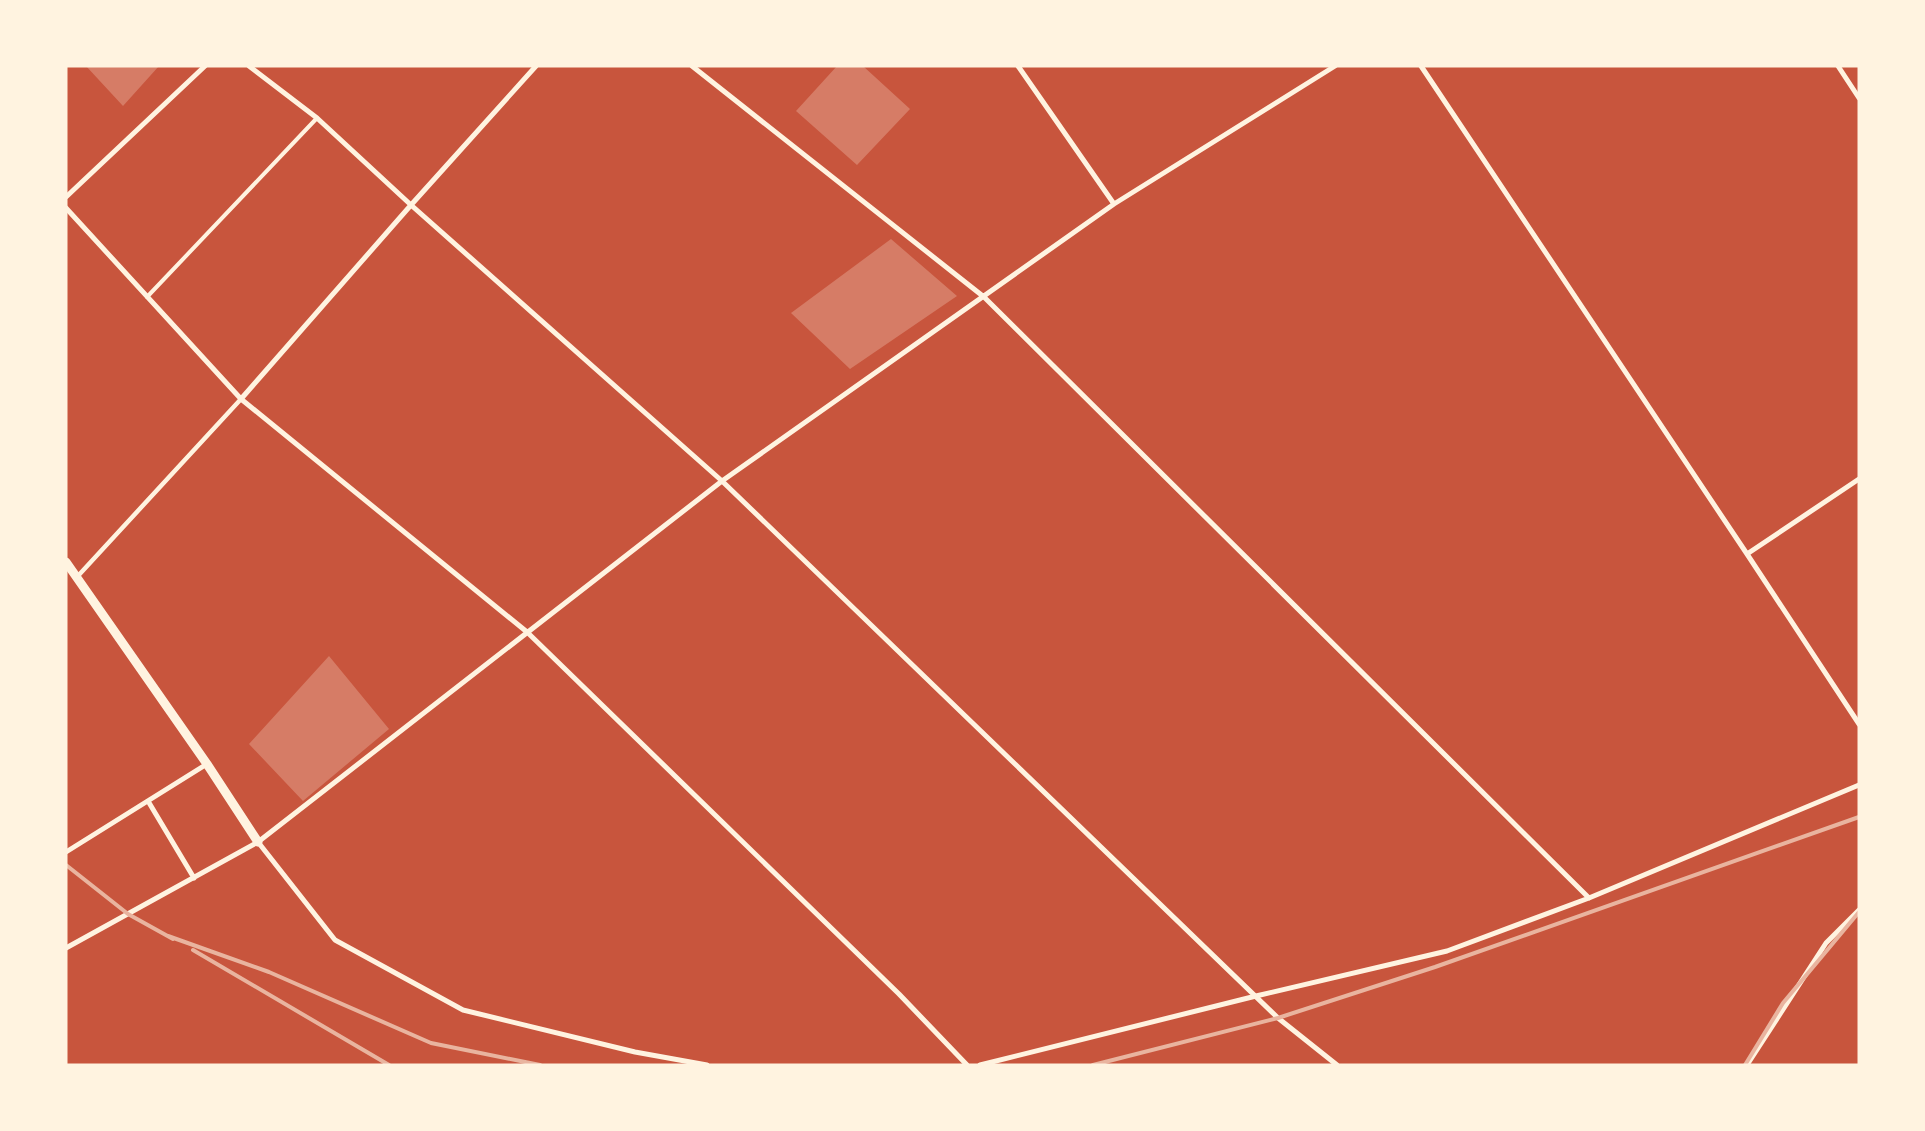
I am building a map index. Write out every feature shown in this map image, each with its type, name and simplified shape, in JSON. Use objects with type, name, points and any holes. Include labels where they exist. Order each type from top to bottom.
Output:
[{"type":"street","points":[[66,197],[205,66]]},
{"type":"street","points":[[250,66],[317,118],[411,205],[722,481],[1278,1018],[1337,1065]]},
{"type":"street","points":[[77,577],[241,399],[536,66]]},
{"type":"street","points":[[692,66],[984,297],[1589,898]]},
{"type":"street","points":[[1018,66],[1114,204]]},
{"type":"street","points":[[66,948],[258,842],[722,481],[1114,204],[1335,66]]},
{"type":"street","points":[[1421,66],[1859,724]]},
{"type":"street","points":[[1838,66],[1859,98]]},
{"type":"street","points":[[66,208],[241,399],[527,632],[899,994],[967,1065]]},
{"type":"street","points":[[1747,554],[1859,478]]},
{"type":"street","points":[[66,562],[207,764],[258,842],[334,940],[463,1010],[635,1052],[707,1065]]},
{"type":"street","points":[[66,852],[207,764]]},
{"type":"street","points":[[980,1065],[1256,996],[1448,951],[1589,898],[1859,785]]},
{"type":"street","points":[[148,801],[194,878]]},
{"type":"street","points":[[1747,1065],[1826,943],[1859,910]]},
{"type":"lane","points":[[147,297],[317,118]]},
{"type":"building","points":[[86,66],[159,66],[123,106]]},
{"type":"building","points":[[837,66],[863,66],[910,109],[857,165],[796,111]]},
{"type":"building","points":[[891,239],[957,296],[850,369],[791,313]]},
{"type":"building","points":[[329,656],[389,729],[303,801],[249,744]]},
{"type":"railway","points":[[1093,1065],[1278,1018],[1435,967],[1859,817]]},
{"type":"railway","points":[[66,865],[128,914],[173,939]]},
{"type":"railway","points":[[1745,1065],[1783,1003],[1859,912]]},
{"type":"railway","points":[[168,936],[269,972],[431,1043],[540,1065]]},
{"type":"railway","points":[[193,950],[389,1065]]}]
